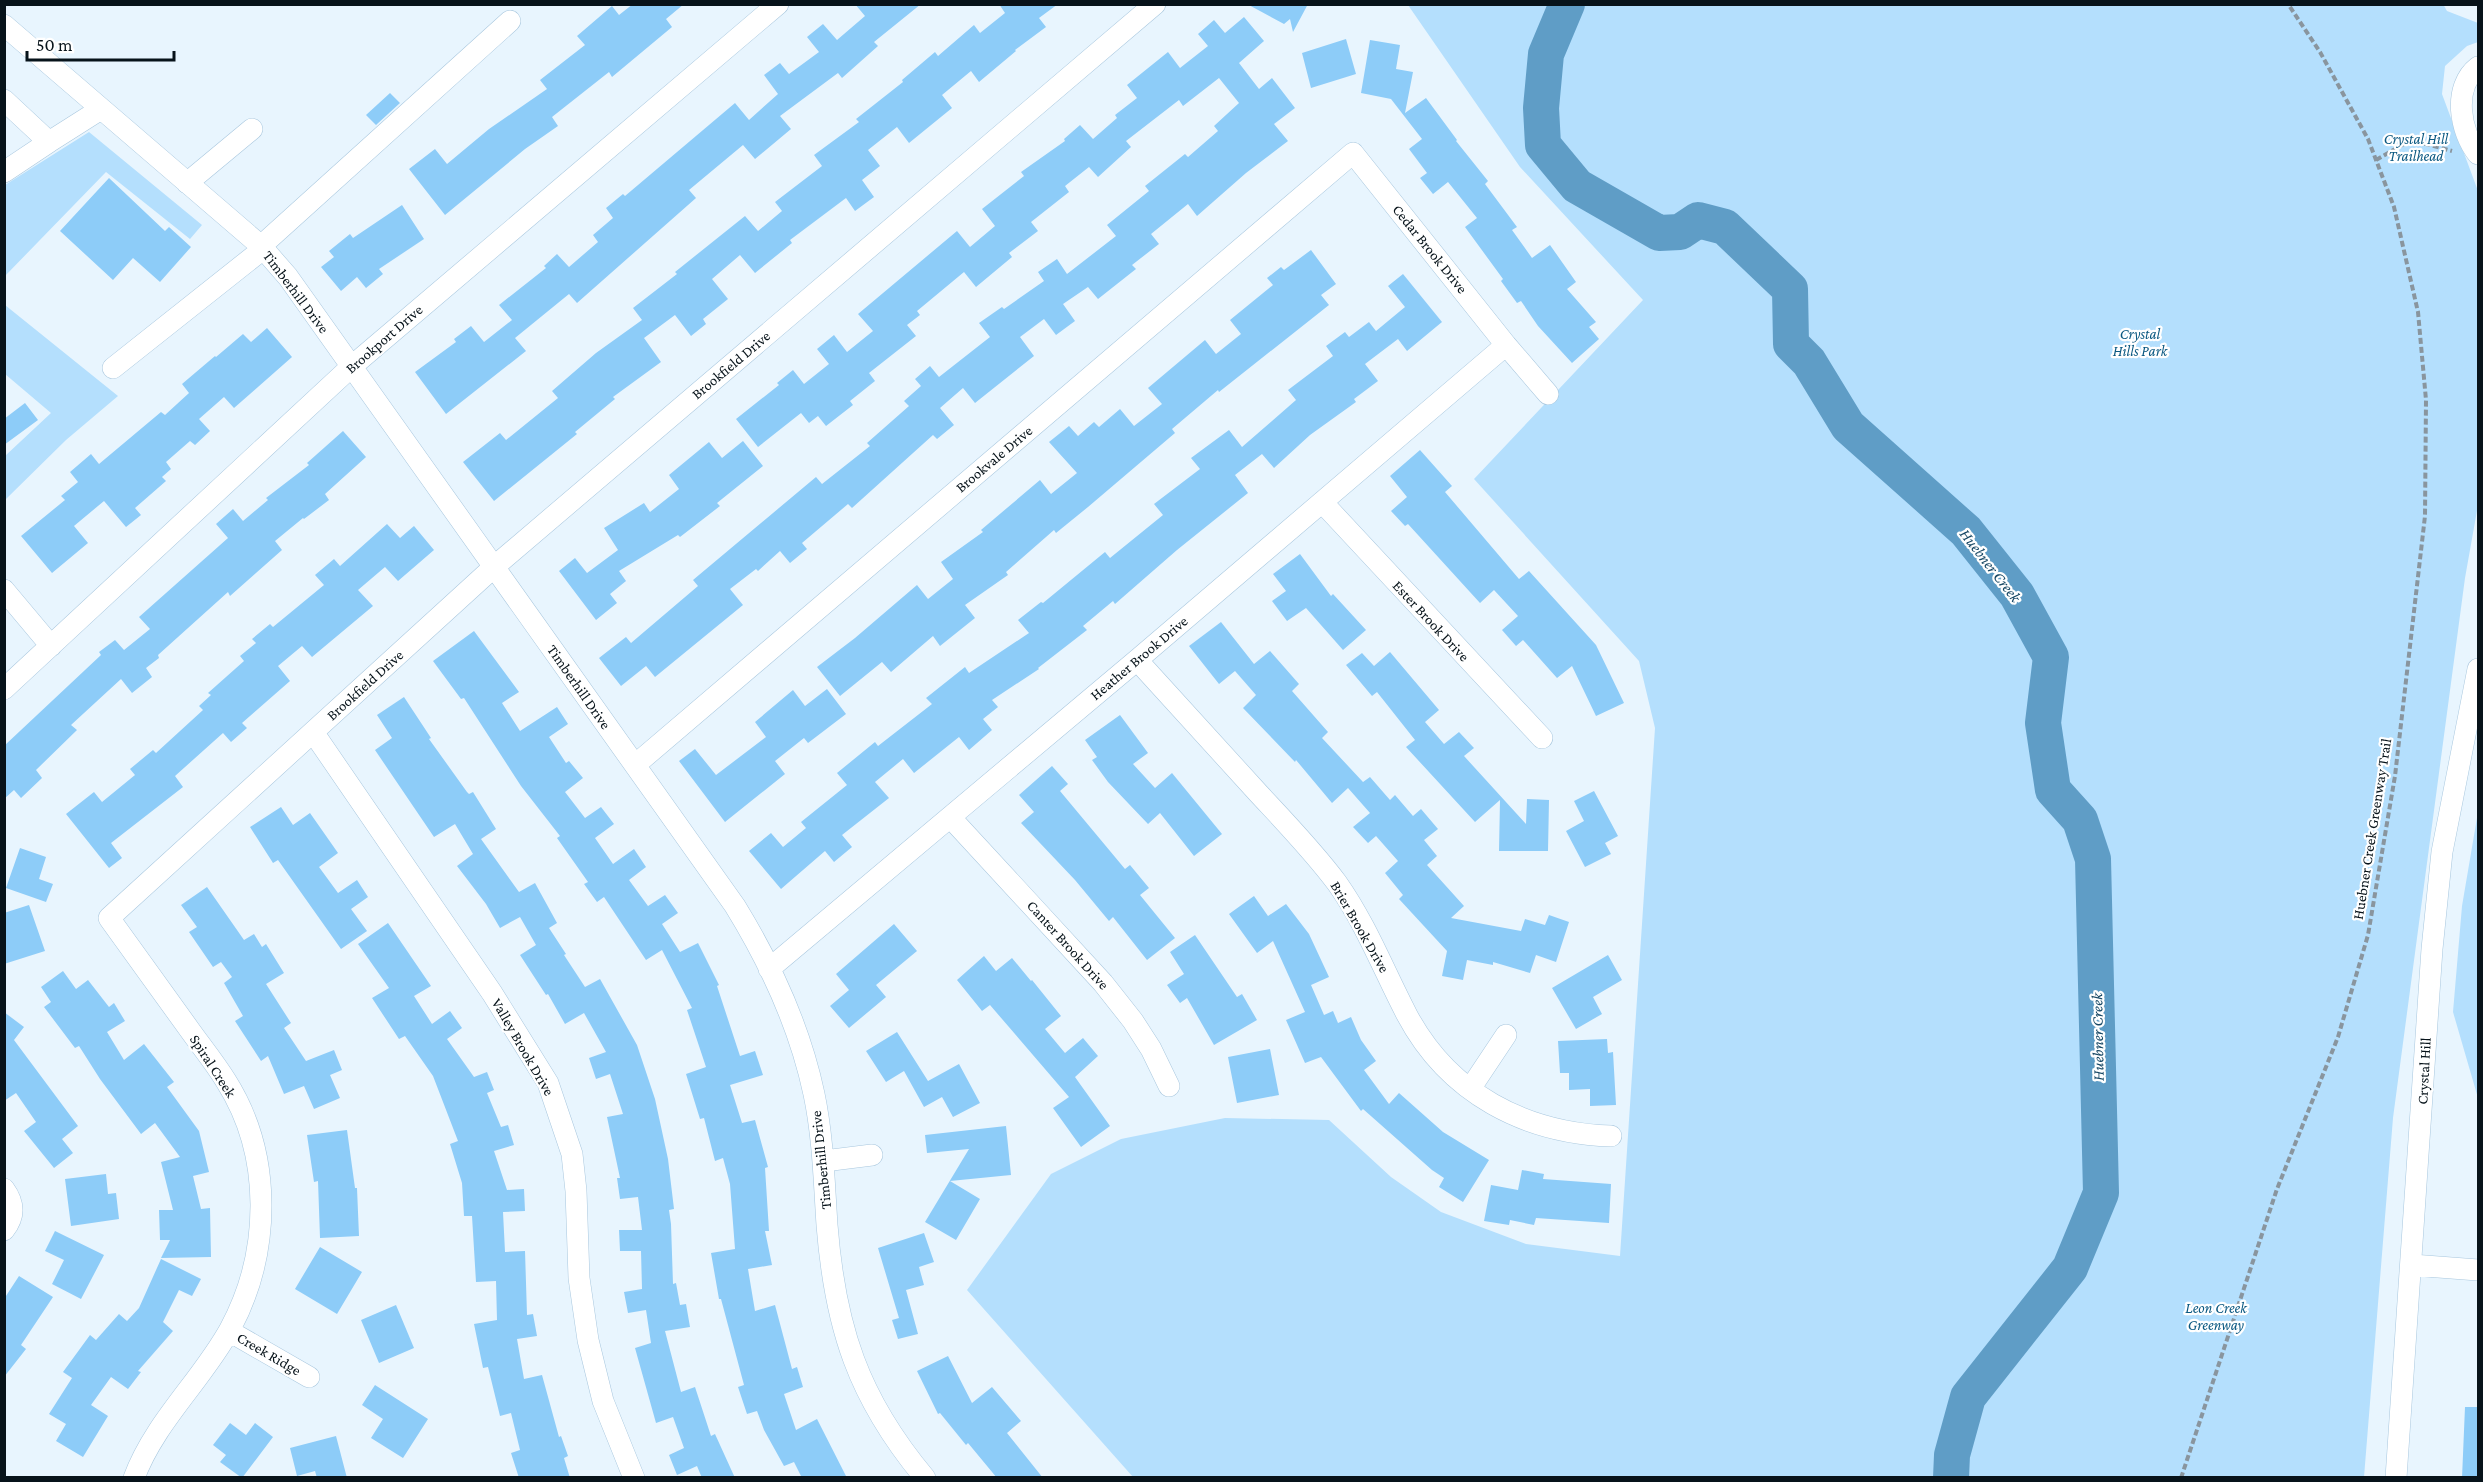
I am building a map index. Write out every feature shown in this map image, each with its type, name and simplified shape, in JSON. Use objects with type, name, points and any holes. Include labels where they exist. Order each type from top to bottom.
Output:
[{"type":"street","name":"Brookport Drive","points":[[4,689],[351,367],[778,4]]},
{"type":"street","name":"Brookfield Drive","points":[[313,732],[495,566],[1155,4]]},
{"type":"street","points":[[113,368],[262,247],[510,21]]},
{"type":"street","name":"Timberhill Drive","points":[[4,25],[262,247],[288,277],[735,906],[755,939],[769,969],[805,1061],[813,1092],[824,1161],[833,1281],[851,1356],[863,1386],[879,1414],[902,1450],[925,1478]]},
{"type":"street","points":[[2478,67],[2466,82],[2461,111],[2467,132],[2478,154]]},
{"type":"street","points":[[4,100],[49,142]]},
{"type":"street","points":[[4,172],[101,108]]},
{"type":"street","points":[[187,183],[252,129]]},
{"type":"street","name":"Cedar Brook Drive","points":[[1353,153],[1506,345],[1548,394]]},
{"type":"street","name":"Brookvale Drive","points":[[635,765],[1353,153]]},
{"type":"street","name":"Heather Brook Drive","points":[[769,969],[1137,660],[1506,345]]},
{"type":"street","name":"Ester Brook Drive","points":[[1322,502],[1514,711],[1542,738]]},
{"type":"street","points":[[4,590],[51,646]]},
{"type":"street","name":"Brier Brook Drive","points":[[1137,660],[1297,835],[1337,883],[1372,941],[1408,1017],[1421,1037],[1452,1074],[1470,1089],[1511,1115],[1533,1124],[1580,1135],[1611,1136]]},
{"type":"street","name":"Crystal Hill","points":[[2396,1478],[2434,927],[2442,852],[2478,669]]},
{"type":"street","name":"Spiral Creek","points":[[134,1478],[152,1441],[198,1379],[229,1331],[249,1287],[261,1233],[261,1188],[245,1120],[227,1082],[109,918],[313,732]]},
{"type":"street","name":"Valley Brook Drive","points":[[313,732],[492,993],[548,1083],[572,1154],[576,1191],[579,1278],[588,1340],[603,1401],[634,1478]]},
{"type":"street","name":"Canter Brook Drive","points":[[950,817],[1103,983],[1139,1030],[1169,1086]]},
{"type":"street","points":[[1470,1089],[1506,1035]]},
{"type":"street","points":[[824,1161],[872,1155]]},
{"type":"street","points":[[4,1189],[11,1200],[13,1214],[4,1230]]},
{"type":"street","points":[[2412,1265],[2478,1270]]},
{"type":"street","name":"Creek Ridge","points":[[229,1331],[309,1377]]},
{"type":"path","name":"Huebner Creek Greenway Trail","points":[[2181,1478],[2277,1189],[2338,1037],[2368,935],[2395,776],[2425,516],[2426,400],[2418,312],[2394,207],[2368,139],[2320,52],[2288,4]]},
{"type":"path","points":[[2376,160],[2411,140],[2455,152]]},
{"type":"green space","points":[[2443,4],[2447,11],[2478,23],[2478,42],[2467,46],[2445,66],[2442,94],[2478,191],[2478,505],[2465,578],[2393,1118],[2364,1477],[1133,1477],[967,1290],[1051,1174],[1121,1139],[1225,1118],[1329,1120],[1391,1177],[1441,1212],[1526,1244],[1620,1256],[1655,728],[1639,661],[1474,479],[1643,300],[1520,167],[1408,5]]},
{"type":"green space","points":[[89,132],[202,225],[190,239],[106,172],[5,276],[5,185]]},
{"type":"green space","points":[[5,305],[118,396],[66,440],[5,500],[5,456],[51,413],[5,374]]},
{"type":"green space","points":[[2478,812],[2478,1098],[2453,1012],[2462,906]]},
{"type":"building","points":[[633,4],[684,4],[666,19],[672,27],[612,77],[609,72],[552,117],[558,126],[525,149],[445,215],[409,169],[435,149],[447,164],[489,129],[547,89],[540,80],[585,45],[577,36],[612,6],[619,15]]},
{"type":"building","points":[[855,4],[921,4],[874,42],[878,46],[842,78],[838,73],[780,116],[791,129],[755,159],[743,145],[689,190],[696,198],[577,303],[569,294],[515,338],[526,351],[446,414],[415,372],[456,342],[454,339],[471,326],[484,342],[512,320],[499,305],[546,268],[544,266],[557,254],[569,267],[598,242],[593,235],[613,218],[606,208],[623,194],[625,196],[735,103],[749,120],[778,94],[764,75],[780,63],[789,74],[819,52],[807,37],[823,24],[837,40],[865,16]]},
{"type":"building","points":[[999,4],[1058,4],[1039,18],[1046,27],[1015,50],[979,82],[971,71],[942,95],[952,108],[909,143],[897,127],[868,150],[880,166],[862,180],[874,197],[855,211],[846,198],[790,240],[792,243],[755,273],[740,255],[712,279],[728,299],[703,319],[706,324],[691,336],[675,315],[644,338],[661,362],[613,397],[615,399],[575,432],[577,434],[494,501],[463,462],[500,433],[506,440],[558,398],[552,391],[596,353],[642,320],[633,308],[745,216],[758,231],[782,211],[775,202],[822,166],[814,155],[859,122],[856,119],[903,82],[902,80],[935,52],[938,56],[974,25],[980,33],[1005,13]]},
{"type":"building","points":[[1247,4],[1308,4],[1293,32],[1290,19],[1284,24]]},
{"type":"building","points":[[1244,17],[1264,41],[1239,63],[1259,89],[1272,78],[1295,108],[1274,124],[1288,141],[1246,173],[1197,216],[1188,204],[1151,234],[1159,244],[1132,265],[1136,269],[1098,299],[1088,287],[1063,304],[1075,321],[1056,335],[1044,319],[1020,337],[1034,356],[975,403],[963,388],[940,408],[954,425],[937,439],[933,435],[852,508],[848,504],[802,543],[807,549],[790,563],[780,551],[758,571],[756,569],[730,589],[743,605],[655,677],[646,666],[621,686],[599,658],[626,637],[631,643],[698,586],[693,580],[816,477],[822,484],[870,446],[867,443],[909,406],[904,401],[921,386],[915,379],[930,366],[939,377],[990,337],[979,323],[1002,307],[1004,309],[1044,281],[1038,272],[1057,259],[1067,274],[1116,236],[1107,225],[1149,191],[1145,186],[1185,154],[1188,157],[1218,131],[1214,126],[1239,103],[1219,78],[1183,106],[1179,100],[1126,141],[1131,147],[1098,177],[1089,167],[1065,186],[1069,192],[1031,222],[1038,231],[1009,253],[1012,257],[976,287],[964,272],[917,311],[920,315],[907,325],[916,336],[869,373],[875,381],[850,401],[853,405],[826,426],[818,416],[809,423],[801,413],[758,447],[736,419],[779,385],[777,383],[793,370],[804,384],[829,364],[817,349],[834,335],[847,352],[873,331],[858,314],[957,231],[970,247],[995,226],[982,209],[1024,176],[1021,172],[1065,141],[1064,139],[1080,125],[1093,139],[1117,118],[1115,115],[1137,98],[1127,85],[1168,52],[1180,68],[1208,46],[1198,34],[1214,20],[1225,33]]},
{"type":"building","points":[[1346,39],[1356,74],[1311,88],[1302,53]]},
{"type":"building","points":[[1370,40],[1400,45],[1396,69],[1413,72],[1405,113],[1426,98],[1488,181],[1485,184],[1517,227],[1512,230],[1532,258],[1550,245],[1576,282],[1567,289],[1596,322],[1589,327],[1599,339],[1572,363],[1538,326],[1521,301],[1517,303],[1501,281],[1503,279],[1465,227],[1477,218],[1448,182],[1433,194],[1420,178],[1427,173],[1409,149],[1422,139],[1391,99],[1361,93]]},
{"type":"building","points":[[390,93],[400,103],[376,125],[366,115]]},
{"type":"building","points":[[109,178],[165,231],[169,227],[191,247],[160,282],[133,258],[113,280],[60,231]]},
{"type":"building","points":[[402,205],[424,239],[379,269],[383,274],[366,288],[357,277],[341,291],[321,267],[334,257],[329,251],[350,234],[353,238]]},
{"type":"building","points":[[1311,250],[1336,284],[1321,295],[1329,305],[1219,392],[1218,390],[1172,429],[1175,433],[1056,533],[1054,530],[1006,572],[1008,575],[965,605],[975,618],[940,646],[933,636],[891,672],[882,662],[840,696],[817,667],[917,585],[928,599],[953,579],[941,562],[983,532],[981,530],[1040,480],[1051,494],[1077,473],[1049,442],[1069,426],[1078,436],[1094,422],[1099,427],[1120,409],[1134,426],[1162,404],[1148,388],[1205,340],[1216,354],[1241,334],[1230,320],[1273,285],[1267,278],[1281,267],[1284,270]]},
{"type":"building","points":[[1403,274],[1442,322],[1407,351],[1398,339],[1365,364],[1378,381],[1354,399],[1356,402],[1310,435],[1274,468],[1262,454],[1235,475],[1248,493],[1115,604],[1113,601],[1083,626],[1087,630],[1039,669],[992,700],[998,707],[983,719],[992,730],[969,750],[959,737],[914,773],[903,759],[875,782],[889,798],[842,835],[852,847],[834,862],[825,851],[781,889],[749,851],[771,833],[783,847],[806,828],[801,822],[847,785],[837,773],[875,742],[878,746],[932,704],[926,698],[965,667],[969,673],[1029,633],[1018,620],[1041,602],[1043,603],[1105,552],[1110,558],[1163,515],[1154,504],[1200,469],[1191,458],[1229,430],[1242,447],[1296,400],[1288,390],[1333,356],[1326,346],[1345,332],[1349,337],[1369,322],[1376,331],[1405,307],[1388,286]]},
{"type":"building","points":[[267,328],[292,357],[234,408],[224,397],[199,419],[210,431],[195,445],[190,441],[166,462],[171,469],[162,477],[166,481],[135,508],[141,515],[126,527],[104,501],[74,526],[88,543],[52,573],[21,536],[65,500],[61,496],[78,482],[70,472],[91,454],[99,464],[161,412],[165,415],[189,393],[182,384],[215,356],[243,334],[251,342]]},
{"type":"building","points":[[25,403],[38,420],[4,445],[4,419]]},
{"type":"building","points":[[343,431],[366,457],[325,494],[329,500],[275,541],[282,550],[230,596],[228,592],[158,655],[159,658],[146,668],[152,677],[132,693],[121,679],[71,725],[77,730],[36,770],[42,778],[21,798],[14,790],[4,799],[4,746],[101,655],[99,652],[115,640],[124,650],[150,629],[139,617],[228,538],[216,524],[233,509],[243,521],[268,500],[266,498],[309,465],[307,463]]},
{"type":"building","points":[[743,441],[763,466],[717,503],[720,506],[680,537],[678,535],[619,571],[626,581],[610,594],[617,603],[596,620],[559,571],[575,558],[587,573],[618,550],[604,528],[644,503],[650,512],[679,489],[669,475],[709,442],[722,458]]},
{"type":"building","points":[[1420,450],[1452,486],[1445,492],[1519,579],[1529,571],[1596,645],[1624,703],[1596,716],[1572,666],[1557,678],[1523,640],[1516,646],[1502,630],[1518,616],[1494,590],[1480,603],[1408,524],[1405,526],[1391,511],[1407,497],[1390,476]]},
{"type":"building","points":[[387,524],[400,538],[414,526],[434,550],[398,581],[385,567],[358,590],[373,606],[312,657],[302,646],[278,666],[290,681],[242,723],[247,728],[231,742],[223,733],[175,776],[183,787],[111,843],[122,858],[109,868],[66,814],[94,792],[102,802],[135,775],[130,769],[153,750],[156,753],[203,710],[199,706],[211,695],[208,693],[244,661],[240,656],[256,643],[252,639],[270,624],[273,627],[324,585],[315,575],[334,559],[340,566]]},
{"type":"building","points":[[1300,554],[1331,596],[1333,594],[1366,630],[1343,650],[1306,608],[1287,621],[1272,601],[1286,591],[1273,574]]},
{"type":"building","points":[[1221,622],[1254,664],[1270,651],[1299,684],[1292,691],[1328,732],[1322,738],[1363,782],[1370,777],[1390,800],[1395,795],[1413,816],[1421,809],[1438,829],[1424,840],[1437,856],[1427,865],[1464,906],[1451,918],[1521,931],[1525,919],[1545,925],[1549,915],[1569,922],[1556,962],[1536,955],[1530,973],[1493,962],[1493,965],[1467,960],[1463,980],[1442,976],[1447,951],[1399,899],[1403,895],[1385,873],[1398,861],[1376,836],[1368,843],[1353,827],[1370,813],[1348,788],[1332,803],[1296,760],[1295,762],[1243,708],[1256,695],[1235,671],[1219,684],[1189,646]]},
{"type":"building","points":[[474,631],[519,692],[502,703],[520,731],[557,707],[568,724],[549,737],[566,763],[569,761],[583,778],[565,792],[585,818],[601,807],[614,824],[595,838],[613,864],[634,849],[646,867],[629,880],[648,906],[665,895],[678,913],[662,924],[680,952],[698,943],[719,985],[717,986],[740,1056],[755,1051],[763,1075],[730,1085],[742,1123],[755,1120],[768,1167],[765,1168],[769,1231],[765,1231],[772,1265],[748,1269],[755,1311],[775,1305],[792,1369],[797,1367],[803,1387],[784,1394],[796,1430],[817,1419],[847,1478],[802,1478],[794,1462],[784,1466],[764,1430],[757,1411],[747,1414],[738,1387],[744,1385],[721,1299],[719,1299],[711,1253],[735,1249],[730,1184],[723,1158],[715,1161],[704,1118],[700,1119],[686,1074],[706,1067],[687,1010],[692,1008],[662,950],[646,960],[604,897],[597,902],[584,884],[588,882],[557,838],[560,836],[521,786],[464,698],[461,699],[433,661]]},
{"type":"building","points":[[1390,652],[1439,710],[1425,722],[1444,744],[1459,732],[1474,748],[1464,756],[1526,824],[1527,799],[1549,800],[1548,851],[1499,851],[1500,800],[1475,822],[1406,747],[1415,740],[1377,692],[1372,696],[1346,665],[1362,653],[1374,666]]},
{"type":"building","points":[[827,689],[846,714],[808,743],[804,738],[775,761],[785,774],[725,822],[679,761],[695,749],[716,775],[766,737],[755,722],[793,690],[805,706]]},
{"type":"building","points":[[404,697],[431,738],[429,739],[467,792],[469,794],[473,792],[496,829],[481,839],[519,892],[535,883],[557,923],[549,928],[566,954],[564,955],[585,987],[600,979],[637,1045],[655,1099],[668,1159],[674,1209],[669,1210],[673,1284],[676,1283],[680,1305],[686,1304],[690,1327],[665,1331],[681,1392],[695,1387],[711,1436],[715,1434],[735,1478],[702,1478],[697,1466],[677,1475],[669,1455],[684,1448],[673,1417],[656,1423],[635,1348],[651,1343],[646,1310],[628,1313],[624,1292],[642,1289],[641,1251],[620,1251],[619,1230],[642,1230],[638,1197],[620,1199],[617,1178],[620,1178],[607,1117],[623,1114],[610,1074],[596,1079],[589,1058],[606,1052],[584,1013],[565,1024],[548,994],[546,995],[520,955],[536,945],[520,917],[500,928],[486,904],[457,866],[473,854],[455,824],[434,837],[375,750],[392,738],[377,715]]},
{"type":"building","points":[[1120,715],[1148,753],[1133,764],[1155,788],[1172,773],[1222,834],[1194,856],[1160,813],[1148,824],[1108,782],[1092,760],[1097,757],[1085,740]]},
{"type":"building","points":[[1052,766],[1068,784],[1060,791],[1125,869],[1130,865],[1149,888],[1140,895],[1175,938],[1147,960],[1113,917],[1109,921],[1075,880],[1021,823],[1034,812],[1019,795]]},
{"type":"building","points":[[1594,791],[1618,836],[1605,843],[1611,854],[1585,867],[1566,831],[1584,821],[1574,801]]},
{"type":"building","points":[[281,807],[293,825],[310,813],[338,853],[319,867],[338,893],[357,880],[368,897],[351,909],[367,931],[341,949],[278,860],[273,863],[250,827]]},
{"type":"building","points":[[20,848],[46,857],[39,879],[53,884],[46,902],[6,888]]},
{"type":"building","points":[[207,887],[244,940],[254,934],[262,947],[266,944],[284,973],[266,984],[291,1023],[284,1028],[306,1061],[334,1050],[342,1070],[330,1075],[340,1098],[314,1109],[304,1086],[284,1094],[268,1056],[261,1061],[235,1021],[243,1016],[224,983],[232,977],[221,962],[213,967],[189,932],[197,927],[181,905]]},
{"type":"building","points":[[1254,896],[1268,916],[1286,904],[1309,934],[1329,977],[1311,985],[1324,1015],[1333,1011],[1338,1023],[1351,1017],[1361,1040],[1376,1061],[1364,1070],[1389,1104],[1399,1093],[1443,1132],[1489,1160],[1463,1202],[1439,1187],[1444,1178],[1363,1109],[1361,1111],[1321,1057],[1305,1063],[1286,1020],[1305,1012],[1273,941],[1257,953],[1229,914]]},
{"type":"building","points":[[29,905],[45,951],[4,964],[4,913]]},
{"type":"building","points":[[388,923],[431,986],[414,996],[432,1024],[450,1011],[462,1028],[447,1039],[474,1077],[487,1072],[494,1090],[487,1093],[501,1127],[508,1125],[514,1145],[494,1151],[507,1190],[524,1189],[525,1211],[503,1212],[505,1252],[525,1251],[527,1315],[533,1314],[537,1336],[517,1339],[524,1379],[542,1375],[559,1437],[561,1436],[568,1456],[564,1458],[570,1478],[519,1478],[511,1453],[520,1450],[511,1413],[500,1416],[488,1367],[483,1368],[474,1324],[497,1320],[496,1281],[476,1282],[472,1216],[464,1216],[462,1183],[450,1144],[458,1141],[433,1076],[405,1036],[399,1039],[372,998],[389,988],[358,944]]},
{"type":"building","points":[[894,924],[917,951],[876,985],[886,997],[849,1028],[830,1006],[849,990],[836,974]]},
{"type":"building","points":[[1195,935],[1237,997],[1242,994],[1257,1020],[1214,1045],[1187,998],[1180,1003],[1167,985],[1184,974],[1170,952]]},
{"type":"building","points":[[1608,955],[1622,980],[1593,997],[1602,1014],[1576,1029],[1552,988]]},
{"type":"building","points":[[984,956],[996,971],[1012,958],[1032,980],[1061,1016],[1045,1029],[1065,1053],[1083,1038],[1098,1056],[1075,1077],[1110,1126],[1081,1147],[1053,1108],[1069,1097],[990,1005],[982,1011],[957,980]]},
{"type":"building","points":[[63,971],[76,989],[88,980],[109,1007],[114,1003],[125,1021],[107,1032],[124,1060],[144,1044],[174,1082],[167,1087],[199,1131],[209,1172],[193,1176],[201,1209],[210,1208],[211,1257],[161,1258],[170,1240],[160,1240],[159,1210],[173,1210],[161,1162],[180,1157],[155,1123],[141,1134],[100,1079],[79,1046],[75,1048],[44,1007],[51,1002],[41,987]]},
{"type":"building","points":[[4,1012],[24,1027],[14,1040],[78,1126],[62,1139],[73,1153],[54,1168],[24,1131],[36,1122],[16,1093],[4,1101]]},
{"type":"building","points":[[897,1032],[928,1081],[959,1064],[980,1103],[953,1117],[942,1097],[924,1107],[904,1071],[886,1082],[866,1051]]},
{"type":"building","points":[[1607,1039],[1608,1053],[1613,1052],[1616,1105],[1590,1106],[1590,1089],[1569,1090],[1569,1073],[1560,1073],[1558,1041]]},
{"type":"building","points":[[1270,1049],[1279,1095],[1237,1103],[1228,1057]]},
{"type":"building","points":[[1006,1126],[1011,1175],[950,1181],[980,1199],[956,1240],[925,1222],[969,1149],[927,1153],[925,1135]]},
{"type":"building","points":[[347,1130],[355,1188],[357,1188],[359,1236],[320,1238],[318,1181],[314,1182],[307,1135]]},
{"type":"building","points":[[1522,1170],[1544,1174],[1543,1179],[1611,1184],[1609,1223],[1536,1218],[1534,1225],[1510,1220],[1509,1225],[1484,1221],[1491,1185],[1518,1190]]},
{"type":"building","points":[[106,1174],[108,1194],[116,1193],[119,1219],[71,1226],[65,1179]]},
{"type":"building","points":[[55,1231],[104,1255],[81,1299],[52,1284],[64,1260],[45,1251]]},
{"type":"building","points":[[924,1233],[934,1262],[919,1267],[924,1285],[906,1290],[918,1334],[898,1339],[892,1320],[899,1318],[878,1248]]},
{"type":"building","points":[[320,1247],[362,1272],[337,1314],[295,1289]]},
{"type":"building","points":[[161,1259],[201,1279],[192,1296],[179,1290],[163,1322],[173,1331],[138,1371],[141,1372],[128,1389],[111,1377],[91,1405],[108,1416],[83,1457],[56,1441],[66,1424],[49,1414],[72,1378],[63,1372],[90,1335],[96,1340],[119,1314],[127,1321],[139,1308]]},
{"type":"building","points":[[19,1276],[53,1297],[21,1345],[26,1349],[4,1377],[4,1299]]},
{"type":"building","points":[[396,1305],[414,1348],[379,1363],[361,1320]]},
{"type":"building","points":[[948,1356],[972,1403],[992,1387],[1021,1421],[1007,1433],[1043,1478],[997,1478],[968,1443],[966,1445],[940,1413],[938,1414],[917,1371]]},
{"type":"building","points":[[375,1385],[428,1419],[403,1458],[371,1438],[383,1419],[362,1405]]},
{"type":"building","points":[[2465,1407],[2478,1407],[2478,1478],[2462,1478]]},
{"type":"building","points":[[230,1423],[246,1435],[255,1423],[273,1437],[242,1478],[220,1462],[226,1455],[213,1445]]},
{"type":"building","points":[[336,1436],[347,1478],[317,1478],[315,1471],[297,1476],[290,1448]]},
{"type":"waterway","name":"Huebner Creek","points":[[1567,4],[1546,54],[1541,108],[1543,145],[1577,186],[1659,233],[1680,232],[1698,220],[1725,227],[1790,289],[1791,344],[1809,362],[1848,426],[1966,531],[2017,595],[2051,657],[2043,723],[2053,790],[2080,820],[2093,859],[2101,1193],[2070,1268],[1968,1397],[1952,1455],[1951,1478]]},
{"type":"park label","name":"Crystal Hill Trailhead","points":[[2416,148]]},
{"type":"park label","name":"Crystal Hills Park","points":[[2140,342]]},
{"type":"park label","name":"Leon Creek Greenway","points":[[2216,1316]]}]
